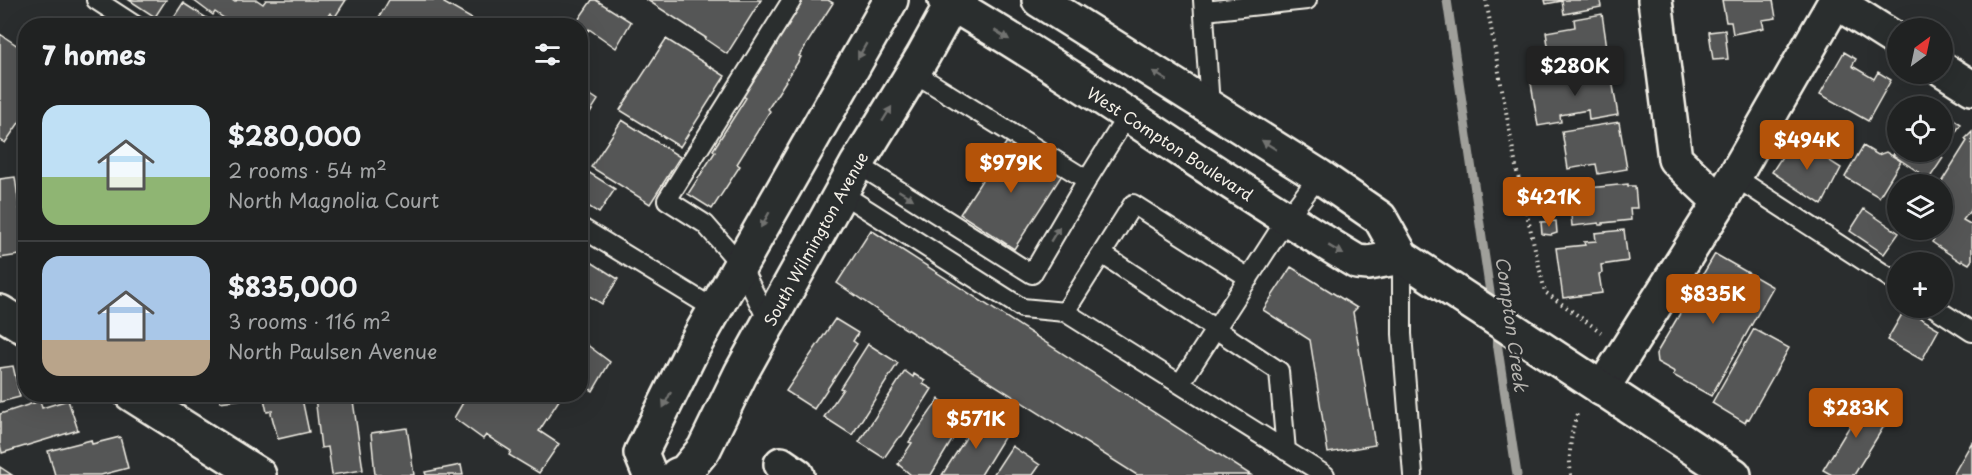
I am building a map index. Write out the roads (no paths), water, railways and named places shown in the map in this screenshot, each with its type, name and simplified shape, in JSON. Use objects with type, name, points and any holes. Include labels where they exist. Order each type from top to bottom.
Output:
[{"type":"main road","points":[[650,475],[641,453],[693,348],[891,0]]},
{"type":"main road","points":[[1039,0],[1319,176],[1380,219],[1402,257],[1734,475]]},
{"type":"main road","points":[[1654,0],[1675,159],[1728,189]]},
{"type":"main road","points":[[1602,389],[1728,189],[1835,0],[1887,34]]},
{"type":"main road","name":"South Wilmington Avenue","points":[[677,475],[685,472],[704,449],[741,373],[857,164],[913,72],[951,1]]},
{"type":"main road","name":"West Compton Boulevard","points":[[951,1],[1286,220],[1357,262],[1368,263],[1402,257]]},
{"type":"main road","points":[[1953,76],[1972,88]]},
{"type":"main road","points":[[0,312],[18,323]]},
{"type":"main road","points":[[144,402],[259,475]]},
{"type":"lane","points":[[96,0],[124,18]]},
{"type":"lane","points":[[769,323],[740,264],[705,224],[667,200],[792,0]]},
{"type":"lane","points":[[1210,107],[1204,6],[1307,0]]},
{"type":"lane","points":[[913,72],[1087,180]]},
{"type":"lane","points":[[857,164],[1032,274],[1127,116]]},
{"type":"lane","points":[[1180,384],[1286,220],[1319,176]]},
{"type":"lane","points":[[1728,189],[1887,277]]},
{"type":"lane","points":[[841,193],[1022,308],[1065,312],[1325,475]]},
{"type":"lane","points":[[1065,312],[1133,204],[1249,278]]},
{"type":"lane","points":[[588,232],[716,310]]},
{"type":"lane","points":[[1102,254],[1279,371],[1286,451]]},
{"type":"lane","points":[[1402,257],[1402,334],[1413,475]]},
{"type":"lane","points":[[1950,318],[1972,332]]},
{"type":"waterway","name":"Compton Creek","points":[[1447,0],[1492,306]]},
{"type":"waterway","name":"Compton Creek","points":[[1495,329],[1517,475]]}]
